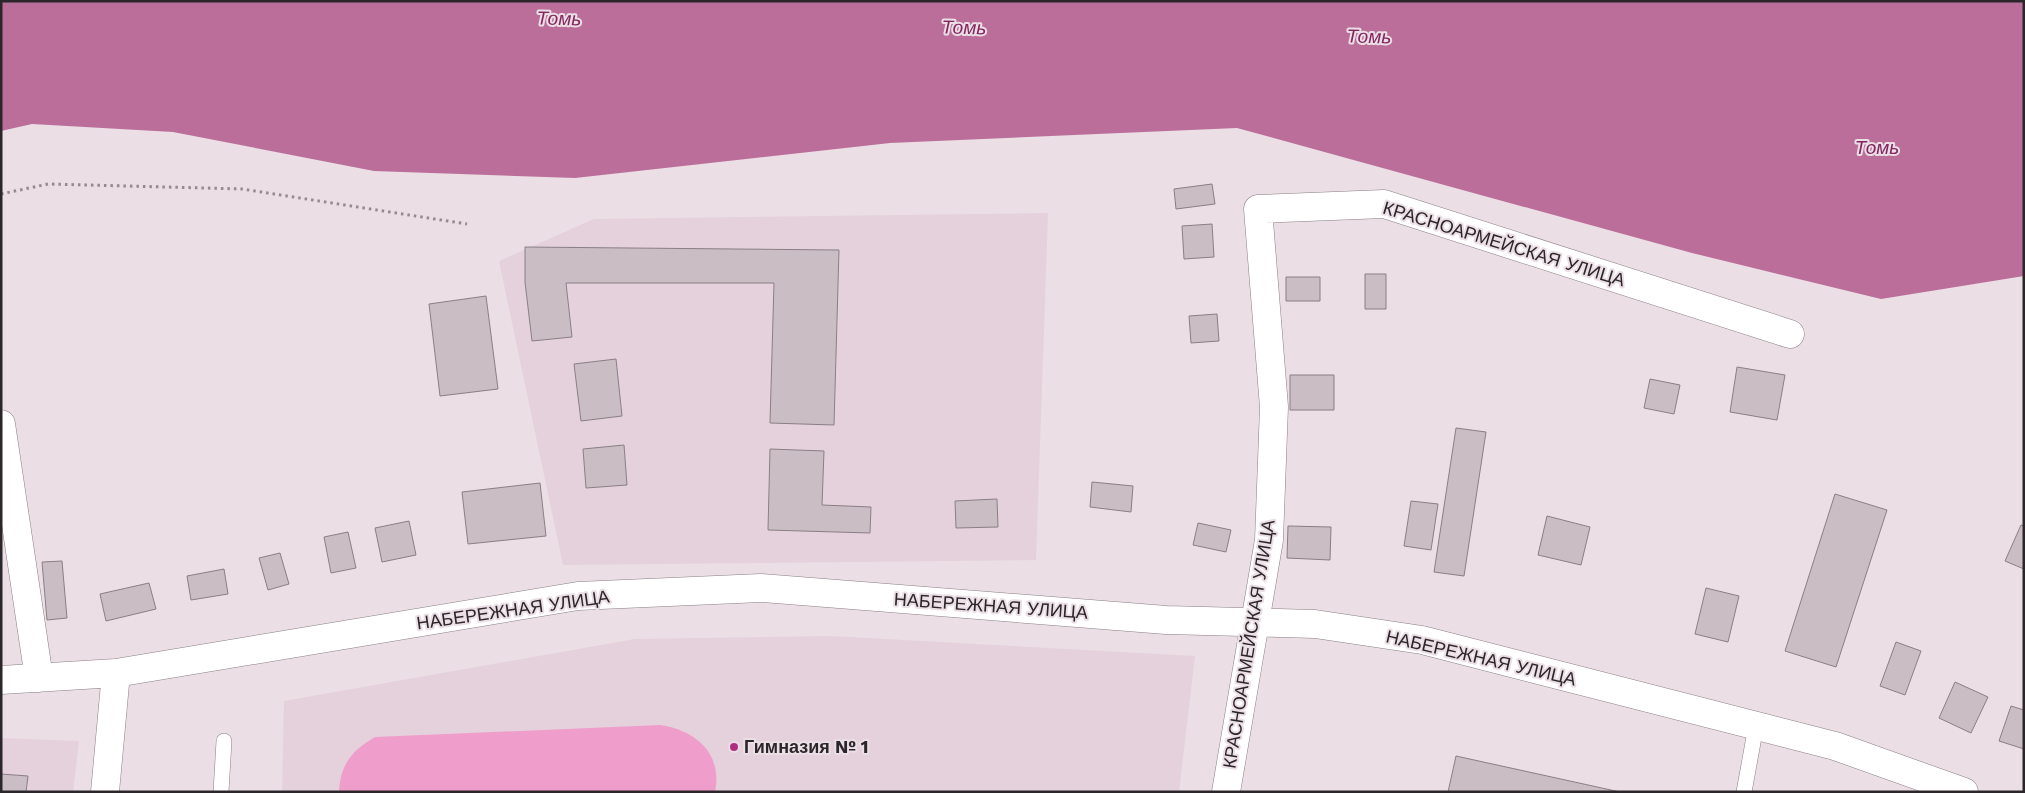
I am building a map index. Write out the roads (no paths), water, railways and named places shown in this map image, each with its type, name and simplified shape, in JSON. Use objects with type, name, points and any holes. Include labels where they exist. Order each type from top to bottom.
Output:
[{"type":"street","name":"КРАСНОАРМЕЙСКАЯ УЛИЦА","points":[[1226,792],[1269,540],[1274,407],[1258,209],[1384,204],[1790,334]]},
{"type":"street","points":[[1,424],[39,678]]},
{"type":"street","name":"НАБЕРЕЖНАЯ УЛИЦА","points":[[1,680],[116,673],[588,596],[761,588],[1166,620],[1315,624],[1422,640],[1835,746],[1964,792]]},
{"type":"street","points":[[105,792],[116,673]]},
{"type":"lane","points":[[1744,792],[1756,726]]},
{"type":"lane","points":[[221,792],[224,740]]},
{"type":"water","name":"Томь","points":[[1,1],[2024,1],[2024,276],[1881,299],[1692,253],[1237,128],[890,143],[575,178],[374,171],[173,132],[32,124],[1,131]]},
{"type":"place","name":"Гимназия № 1","points":[[734,747]]}]
